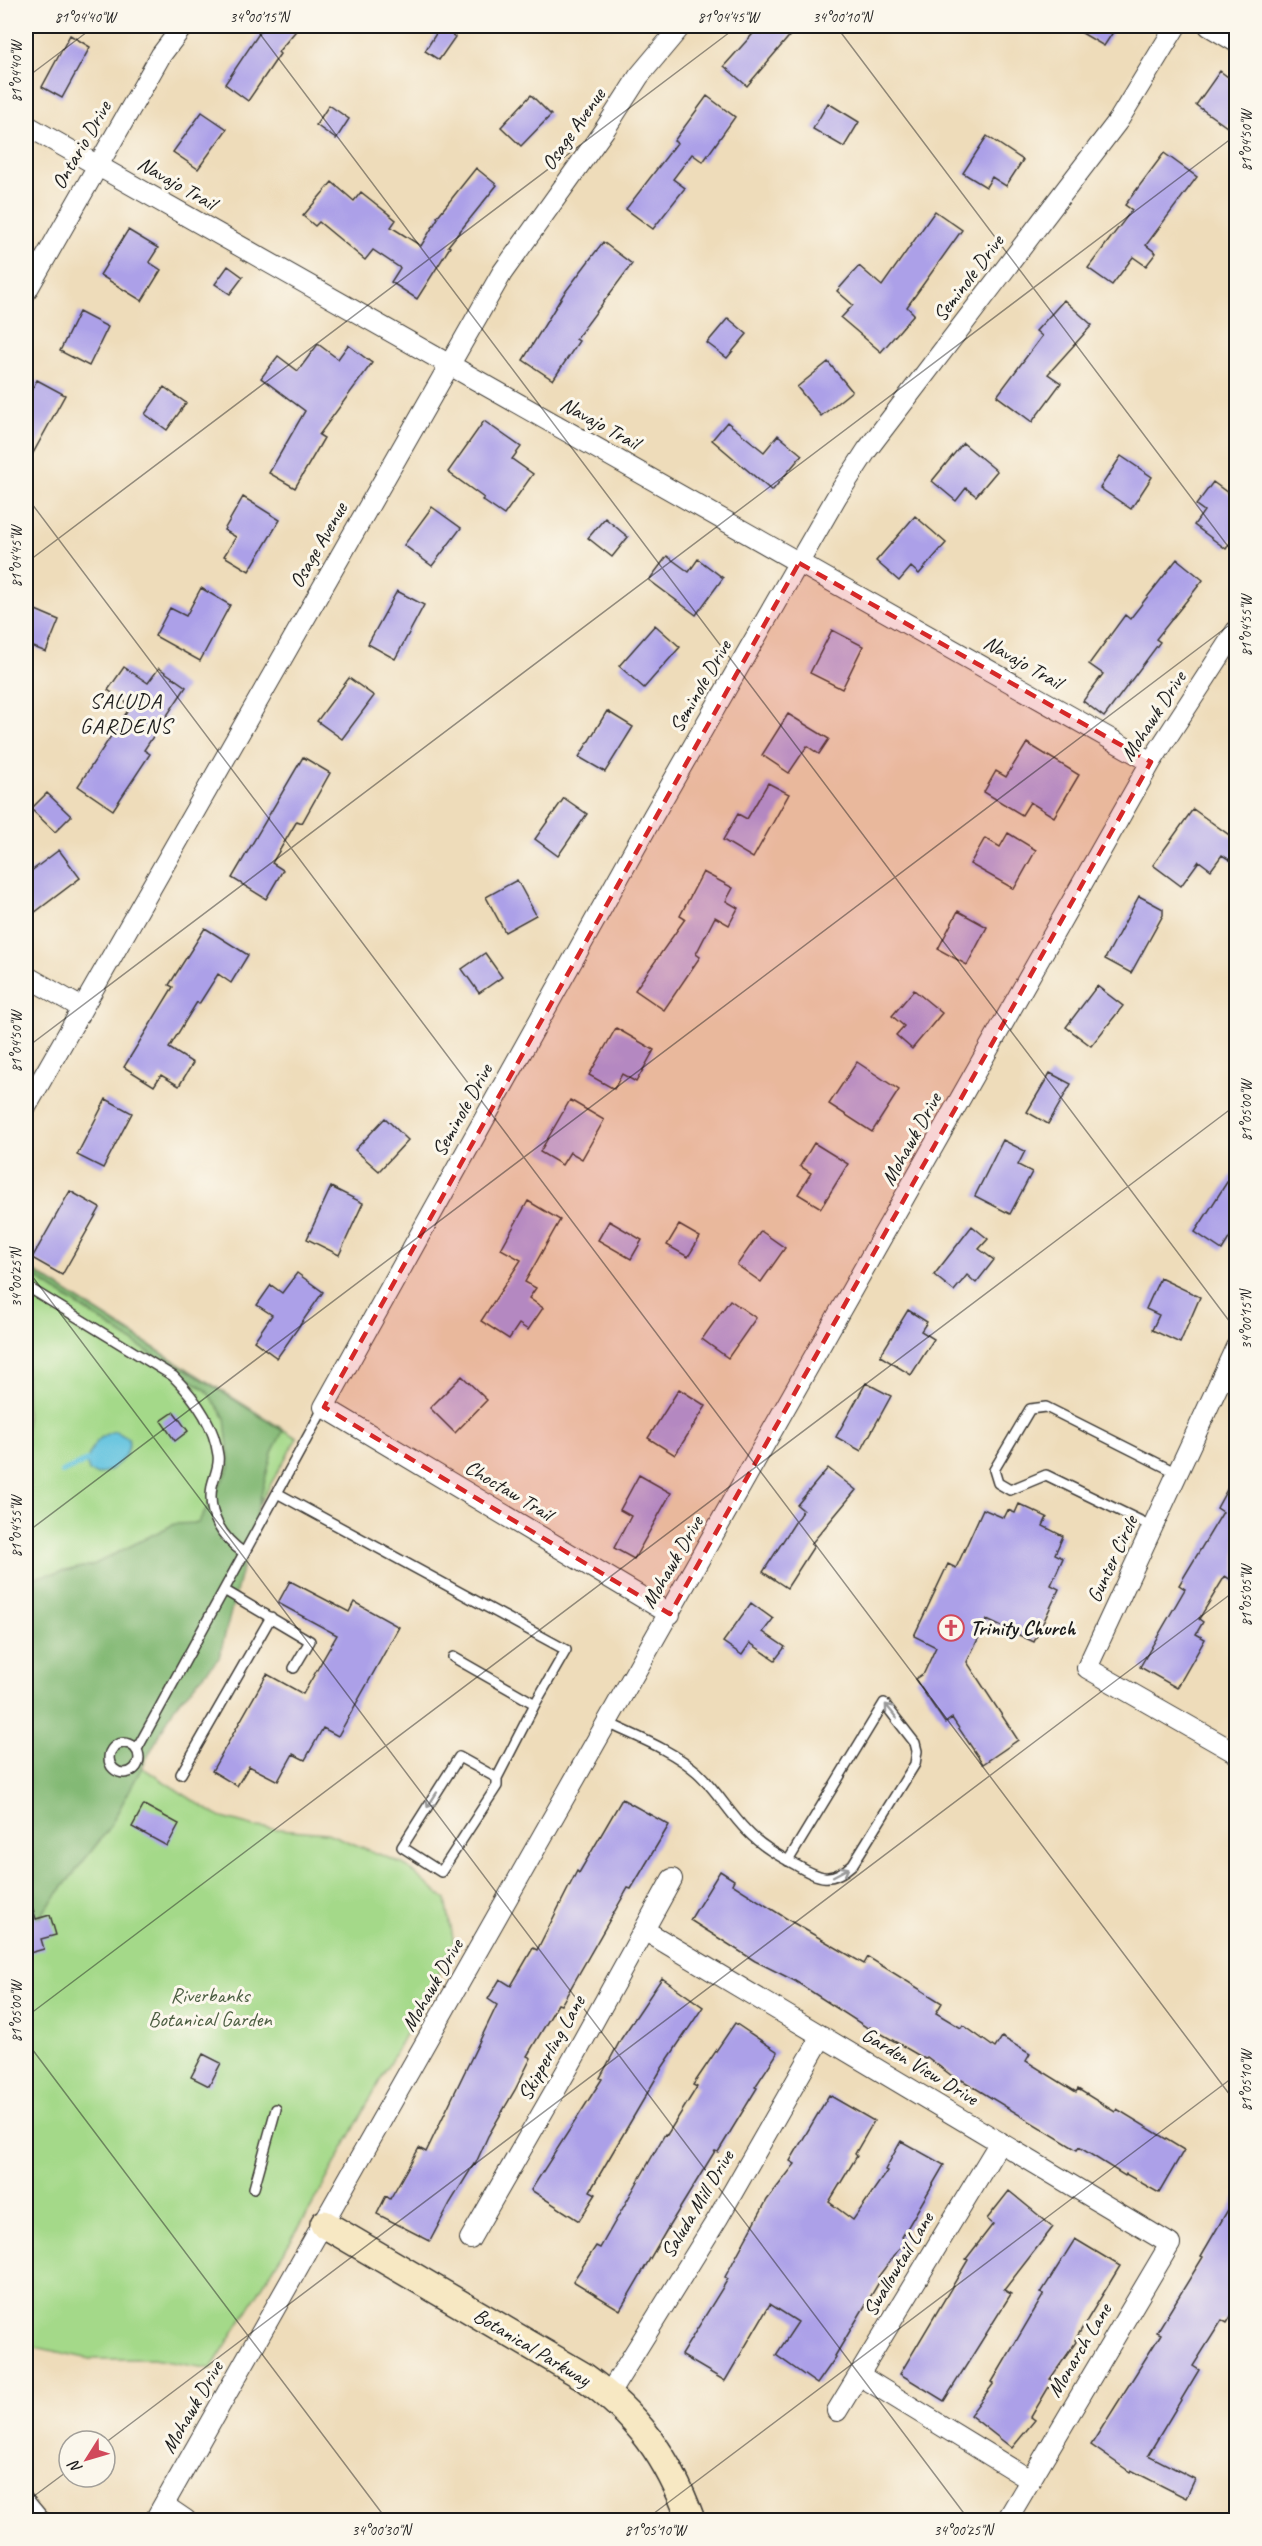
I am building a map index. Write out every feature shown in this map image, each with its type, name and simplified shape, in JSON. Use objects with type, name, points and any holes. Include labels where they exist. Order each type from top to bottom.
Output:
[{"type":"street","name":"Ontario Drive","points":[[26,292],[161,55],[183,26]]},
{"type":"street","name":"Osage Avenue","points":[[26,1107],[448,364],[508,264],[605,129],[639,75],[681,26]]},
{"type":"street","name":"Seminole Drive","points":[[324,1407],[653,816],[837,496],[867,450],[1118,121],[1176,26]]},
{"type":"street","points":[[1209,26],[1236,42]]},
{"type":"street","name":"Navajo Trail","points":[[26,125],[1151,762]]},
{"type":"street","name":"Mohawk Drive","points":[[159,2513],[1151,762],[1236,631]]},
{"type":"street","points":[[26,976],[82,1008]]},
{"type":"street","name":"Gunter Circle","points":[[1236,1347],[1088,1668],[1236,1753]]},
{"type":"street","name":"Choctaw Trail","points":[[324,1407],[670,1614]]},
{"type":"street","name":"Skipperling Lane","points":[[470,2239],[672,1879]]},
{"type":"street","name":"Garden View Drive","points":[[644,1930],[1170,2244]]},
{"type":"street","name":"Saluda Mill Drive","points":[[609,2394],[718,2218],[822,2036]]},
{"type":"street","name":"Swallowtail Lane","points":[[837,2411],[1000,2142]]},
{"type":"street","name":"Botanical Parkway","points":[[324,2224],[583,2376],[609,2394],[656,2446],[691,2520]]},
{"type":"street","name":"Monarch Lane","points":[[1008,2518],[1170,2244]]},
{"type":"street","points":[[859,2375],[1029,2480]]},
{"type":"street","points":[[159,2513],[186,2520]]},
{"type":"lane","points":[[26,1286],[173,1376],[188,1390],[210,1427],[219,1457],[211,1495],[214,1514],[225,1538],[244,1553]]},
{"type":"lane","points":[[137,1749],[324,1407]]},
{"type":"lane","points":[[1154,1527],[1046,1476],[1010,1490],[998,1483],[994,1470],[1030,1409],[1046,1407],[1179,1474]]},
{"type":"lane","points":[[277,1492],[566,1650],[535,1704],[497,1782],[441,1872],[402,1847],[459,1757],[497,1782]]},
{"type":"lane","points":[[224,1590],[310,1641],[294,1668]]},
{"type":"lane","points":[[181,1774],[271,1617]]},
{"type":"lane","points":[[453,1658],[535,1704]]},
{"type":"lane","points":[[608,1723],[686,1763],[707,1783],[748,1832],[788,1861],[813,1875],[826,1879],[847,1870],[853,1864],[915,1764],[917,1751],[915,1743],[884,1703],[788,1861]]},
{"type":"lane","points":[[254,2188],[276,2109]]},
{"type":"lane","points":[[26,2496],[46,2520]]},
{"type":"highlighted area","points":[[799,563],[1151,762],[670,1614],[324,1407]]},
{"type":"green space","points":[[26,1266],[283,1431],[272,1453],[219,1658],[175,1706],[108,1830],[47,1907],[26,1940],[26,1579],[93,1565],[174,1524],[198,1523],[230,1467],[225,1418],[206,1390],[26,1271]]},
{"type":"green space","name":"Riverbanks Botanical Garden","points":[[26,1267],[297,1438],[118,1752],[219,1817],[255,1827],[327,1833],[403,1864],[446,1900],[454,1944],[311,2208],[211,2369],[153,2359],[90,2359],[26,2345]]},
{"type":"water","points":[[115,1431],[128,1438],[129,1445],[124,1457],[103,1473],[97,1475],[89,1471],[87,1464],[93,1448],[100,1439]]},
{"type":"building","points":[[264,26],[300,26],[278,52],[280,54],[248,101],[225,84]]},
{"type":"building","points":[[760,26],[783,26],[792,33],[747,86],[724,66]]},
{"type":"building","points":[[1070,26],[1117,26],[1104,46]]},
{"type":"building","points":[[440,27],[455,37],[439,60],[425,51]]},
{"type":"building","points":[[70,35],[90,47],[62,98],[42,87]]},
{"type":"building","points":[[1220,71],[1236,83],[1236,113],[1227,127],[1196,105]]},
{"type":"building","points":[[531,95],[551,115],[521,146],[501,127]]},
{"type":"building","points":[[707,96],[735,117],[703,162],[692,154],[673,179],[685,188],[653,229],[626,209],[677,143],[674,141]]},
{"type":"building","points":[[828,103],[859,122],[844,147],[813,129]]},
{"type":"building","points":[[329,105],[349,119],[336,139],[316,125]]},
{"type":"building","points":[[202,112],[227,129],[198,169],[173,152]]},
{"type":"building","points":[[987,136],[1023,160],[1006,186],[992,177],[986,187],[963,173]]},
{"type":"building","points":[[1164,153],[1197,177],[1146,245],[1156,253],[1146,266],[1133,257],[1112,285],[1088,268],[1132,210],[1125,205]]},
{"type":"building","points":[[476,168],[497,185],[448,246],[450,247],[417,299],[391,282],[400,268],[373,250],[365,260],[319,222],[315,226],[303,216],[332,182],[354,201],[361,192],[396,220],[391,227],[421,246],[437,217]]},
{"type":"building","points":[[935,211],[962,230],[907,307],[914,314],[881,352],[841,318],[853,305],[837,291],[859,266],[882,286]]},
{"type":"building","points":[[128,230],[158,248],[149,262],[161,270],[142,301],[100,275]]},
{"type":"building","points":[[603,242],[632,264],[576,339],[579,341],[553,380],[523,360],[563,295]]},
{"type":"building","points":[[228,266],[243,277],[230,294],[215,284]]},
{"type":"building","points":[[1064,300],[1092,325],[1048,374],[1061,383],[1032,422],[997,396],[1042,336],[1036,331]]},
{"type":"building","points":[[79,312],[108,327],[89,366],[60,351]]},
{"type":"building","points":[[728,318],[747,334],[727,358],[707,343]]},
{"type":"building","points":[[318,344],[338,359],[348,345],[372,363],[319,435],[324,438],[295,488],[269,473],[305,411],[261,378],[278,356],[298,371]]},
{"type":"building","points":[[828,362],[852,391],[821,416],[797,387]]},
{"type":"building","points":[[37,380],[65,395],[26,466],[26,400]]},
{"type":"building","points":[[164,387],[186,403],[167,430],[145,414]]},
{"type":"building","points":[[484,421],[521,447],[512,459],[533,474],[504,515],[448,472]]},
{"type":"building","points":[[727,422],[764,452],[778,435],[802,455],[772,491],[712,440]]},
{"type":"building","points":[[963,443],[997,471],[976,496],[966,488],[956,501],[932,481]]},
{"type":"building","points":[[1121,456],[1152,477],[1131,509],[1100,488]]},
{"type":"building","points":[[1213,482],[1236,499],[1236,534],[1226,549],[1194,525],[1204,511],[1196,505]]},
{"type":"building","points":[[243,497],[280,520],[249,571],[224,556],[236,537],[224,530]]},
{"type":"building","points":[[432,507],[461,528],[432,566],[404,545]]},
{"type":"building","points":[[915,516],[946,543],[919,574],[911,567],[899,581],[876,561]]},
{"type":"building","points":[[605,518],[628,537],[612,557],[588,538]]},
{"type":"building","points":[[667,556],[689,572],[698,559],[723,578],[696,615],[649,580]]},
{"type":"building","points":[[1177,559],[1203,580],[1156,639],[1160,642],[1104,717],[1083,701],[1103,674],[1089,664],[1125,615],[1130,619]]},
{"type":"building","points":[[201,588],[230,605],[200,661],[155,636],[170,608],[186,616]]},
{"type":"building","points":[[397,591],[424,605],[395,659],[368,644]]},
{"type":"building","points":[[31,608],[59,620],[46,652],[26,644],[26,622]]},
{"type":"building","points":[[655,625],[680,647],[644,688],[619,666]]},
{"type":"building","points":[[832,630],[863,646],[842,689],[810,673]]},
{"type":"building","points":[[124,667],[148,683],[159,668],[186,687],[144,750],[150,754],[113,810],[78,786],[131,706],[108,690]]},
{"type":"building","points":[[349,678],[374,696],[342,739],[317,721]]},
{"type":"building","points":[[607,711],[633,727],[605,772],[579,757]]},
{"type":"building","points":[[788,714],[829,739],[819,754],[807,746],[789,773],[762,755]]},
{"type":"building","points":[[1027,743],[1079,775],[1054,817],[1030,802],[1022,815],[984,792],[996,771],[1006,777]]},
{"type":"building","points":[[303,757],[330,773],[302,823],[297,821],[272,863],[283,870],[266,899],[232,878]]},
{"type":"building","points":[[768,783],[789,794],[753,858],[723,840],[738,814],[747,819]]},
{"type":"building","points":[[47,793],[71,816],[55,832],[31,809]]},
{"type":"building","points":[[564,798],[587,814],[558,856],[535,839]]},
{"type":"building","points":[[1193,809],[1236,840],[1236,864],[1222,855],[1211,870],[1199,861],[1181,886],[1153,865]]},
{"type":"building","points":[[1008,833],[1036,850],[1014,889],[970,864],[985,838],[1000,847]]},
{"type":"building","points":[[59,850],[80,878],[26,919],[26,875]]},
{"type":"building","points":[[703,872],[733,888],[726,901],[738,908],[729,925],[715,917],[696,954],[700,957],[664,1010],[635,990],[685,919],[680,916]]},
{"type":"building","points":[[517,880],[536,915],[505,932],[486,897]]},
{"type":"building","points":[[1139,896],[1163,909],[1163,915],[1131,973],[1105,959]]},
{"type":"building","points":[[958,911],[987,927],[967,965],[938,949]]},
{"type":"building","points":[[205,928],[248,955],[231,983],[218,974],[199,1004],[197,1002],[169,1048],[193,1063],[179,1086],[161,1075],[154,1086],[124,1067],[173,987],[169,985]]},
{"type":"building","points":[[485,953],[502,977],[479,993],[462,969]]},
{"type":"building","points":[[1097,986],[1123,1006],[1091,1046],[1066,1027]]},
{"type":"building","points":[[914,990],[942,1013],[912,1049],[896,1035],[904,1026],[892,1016]]},
{"type":"building","points":[[616,1028],[654,1050],[636,1082],[622,1074],[614,1089],[589,1075]]},
{"type":"building","points":[[857,1062],[899,1090],[872,1132],[829,1104]]},
{"type":"building","points":[[1050,1073],[1071,1084],[1048,1124],[1027,1112]]},
{"type":"building","points":[[106,1099],[132,1113],[103,1168],[77,1155]]},
{"type":"building","points":[[570,1100],[604,1120],[582,1159],[570,1152],[562,1165],[540,1152]]},
{"type":"building","points":[[385,1118],[408,1140],[379,1171],[355,1150]]},
{"type":"building","points":[[1003,1140],[1025,1151],[1018,1165],[1032,1172],[1010,1214],[975,1196]]},
{"type":"building","points":[[814,1143],[848,1164],[821,1208],[798,1194],[811,1173],[800,1166]]},
{"type":"building","points":[[1236,1168],[1236,1227],[1222,1250],[1195,1232]]},
{"type":"building","points":[[331,1187],[363,1203],[339,1255],[307,1239]]},
{"type":"building","points":[[70,1191],[100,1208],[62,1275],[32,1258]]},
{"type":"building","points":[[528,1201],[560,1220],[525,1282],[536,1288],[529,1298],[543,1308],[528,1330],[519,1324],[509,1339],[481,1321],[521,1260],[501,1249]]},
{"type":"building","points":[[609,1221],[642,1240],[631,1259],[598,1240]]},
{"type":"building","points":[[679,1225],[700,1237],[688,1257],[667,1245]]},
{"type":"building","points":[[972,1226],[988,1239],[979,1249],[994,1260],[976,1283],[967,1275],[954,1291],[934,1275]]},
{"type":"building","points":[[761,1231],[785,1248],[761,1282],[737,1265]]},
{"type":"building","points":[[297,1273],[323,1292],[277,1358],[254,1341],[272,1315],[257,1305],[271,1285],[282,1293]]},
{"type":"building","points":[[1160,1278],[1200,1297],[1180,1343],[1152,1330],[1159,1315],[1146,1309]]},
{"type":"building","points":[[730,1300],[756,1318],[728,1358],[702,1339]]},
{"type":"building","points":[[908,1310],[927,1322],[921,1331],[934,1339],[911,1375],[880,1356]]},
{"type":"building","points":[[462,1376],[487,1400],[455,1433],[430,1408]]},
{"type":"building","points":[[866,1383],[891,1396],[861,1451],[836,1437]]},
{"type":"building","points":[[679,1389],[706,1406],[675,1455],[648,1438]]},
{"type":"building","points":[[174,1412],[188,1431],[175,1441],[161,1421]]},
{"type":"building","points":[[828,1468],[856,1490],[811,1544],[814,1546],[787,1588],[763,1572],[803,1510],[797,1505]]},
{"type":"building","points":[[1236,1473],[1236,1583],[1225,1576],[1199,1619],[1203,1622],[1196,1634],[1205,1639],[1177,1688],[1140,1667],[1185,1589],[1179,1585],[1223,1512],[1217,1508]]},
{"type":"building","points":[[639,1475],[671,1493],[634,1559],[614,1548],[631,1516],[620,1510]]},
{"type":"building","name":"Trinity Church","points":[[1019,1504],[1047,1517],[1043,1526],[1063,1536],[1055,1554],[1063,1558],[1051,1585],[1059,1589],[1034,1642],[987,1620],[967,1662],[1018,1740],[983,1764],[952,1718],[945,1723],[915,1679],[924,1673],[936,1647],[914,1636],[948,1564],[956,1568],[983,1509],[1004,1518],[1008,1510],[1015,1513]]},
{"type":"building","points":[[290,1581],[349,1612],[354,1602],[399,1627],[338,1736],[323,1728],[305,1760],[293,1754],[278,1781],[249,1766],[237,1786],[212,1771],[267,1674],[303,1694],[337,1635],[278,1603]]},
{"type":"building","points":[[751,1603],[773,1619],[763,1632],[785,1647],[775,1660],[750,1643],[742,1655],[723,1642]]},
{"type":"building","points":[[622,1799],[669,1825],[631,1889],[628,1888],[561,2005],[558,2004],[527,2056],[531,2058],[488,2136],[475,2165],[450,2203],[430,2241],[377,2214],[386,2196],[390,2199],[419,2148],[426,2152],[497,2005],[488,1999],[500,1979],[511,1986],[533,1948],[537,1950],[577,1871],[579,1873]]},
{"type":"building","points":[[144,1805],[179,1824],[167,1846],[132,1827]]},
{"type":"building","points":[[720,1871],[734,1880],[732,1884],[792,1922],[864,1964],[868,1957],[942,2003],[936,2013],[961,2028],[963,2025],[995,2048],[1002,2037],[1030,2054],[1026,2061],[1076,2092],[1078,2089],[1115,2112],[1117,2109],[1184,2150],[1159,2193],[1126,2174],[1125,2176],[1079,2147],[1077,2150],[962,2080],[960,2082],[927,2057],[925,2059],[870,2027],[869,2029],[795,1981],[755,1961],[690,1920]]},
{"type":"building","points":[[30,1900],[36,1919],[50,1915],[56,1935],[41,1939],[44,1949],[26,1954],[26,1901]]},
{"type":"building","points":[[662,1978],[703,2007],[662,2068],[590,2191],[596,2194],[579,2221],[531,2190],[602,2079],[600,2078],[621,2039]]},
{"type":"building","points":[[735,2023],[778,2052],[718,2152],[715,2151],[669,2226],[620,2310],[573,2281],[596,2246],[600,2248],[665,2134],[667,2135],[697,2087],[693,2085]]},
{"type":"building","points":[[203,2054],[221,2063],[209,2086],[191,2077]]},
{"type":"building","points":[[829,2095],[874,2121],[855,2154],[857,2156],[829,2202],[853,2220],[887,2171],[885,2170],[901,2141],[944,2165],[902,2237],[906,2240],[878,2277],[881,2279],[836,2357],[817,2384],[776,2355],[798,2322],[770,2304],[725,2381],[681,2355],[728,2279],[725,2277],[767,2200],[795,2164],[790,2161]]},
{"type":"building","points":[[1009,2191],[1053,2227],[1004,2290],[1011,2294],[944,2401],[900,2374],[968,2260],[966,2259],[993,2224],[987,2219]]},
{"type":"building","points":[[1236,2196],[1236,2308],[1227,2323],[1222,2320],[1193,2366],[1199,2370],[1148,2455],[1195,2479],[1186,2498],[1131,2470],[1130,2472],[1091,2445],[1161,2334],[1157,2332],[1203,2257],[1201,2256]]},
{"type":"building","points":[[1075,2239],[1120,2266],[1075,2340],[1076,2342],[1050,2379],[1053,2380],[1031,2417],[1035,2420],[1012,2448],[970,2415],[994,2383],[992,2382],[1044,2294],[1041,2293]]},
{"type":"waterway","points":[[62,1472],[87,1461]]},
{"type":"place","name":"Trinity Church","points":[[951,1628]]},
{"type":"district","name":"SALUDA GARDENS","points":[[126,714]]}]
